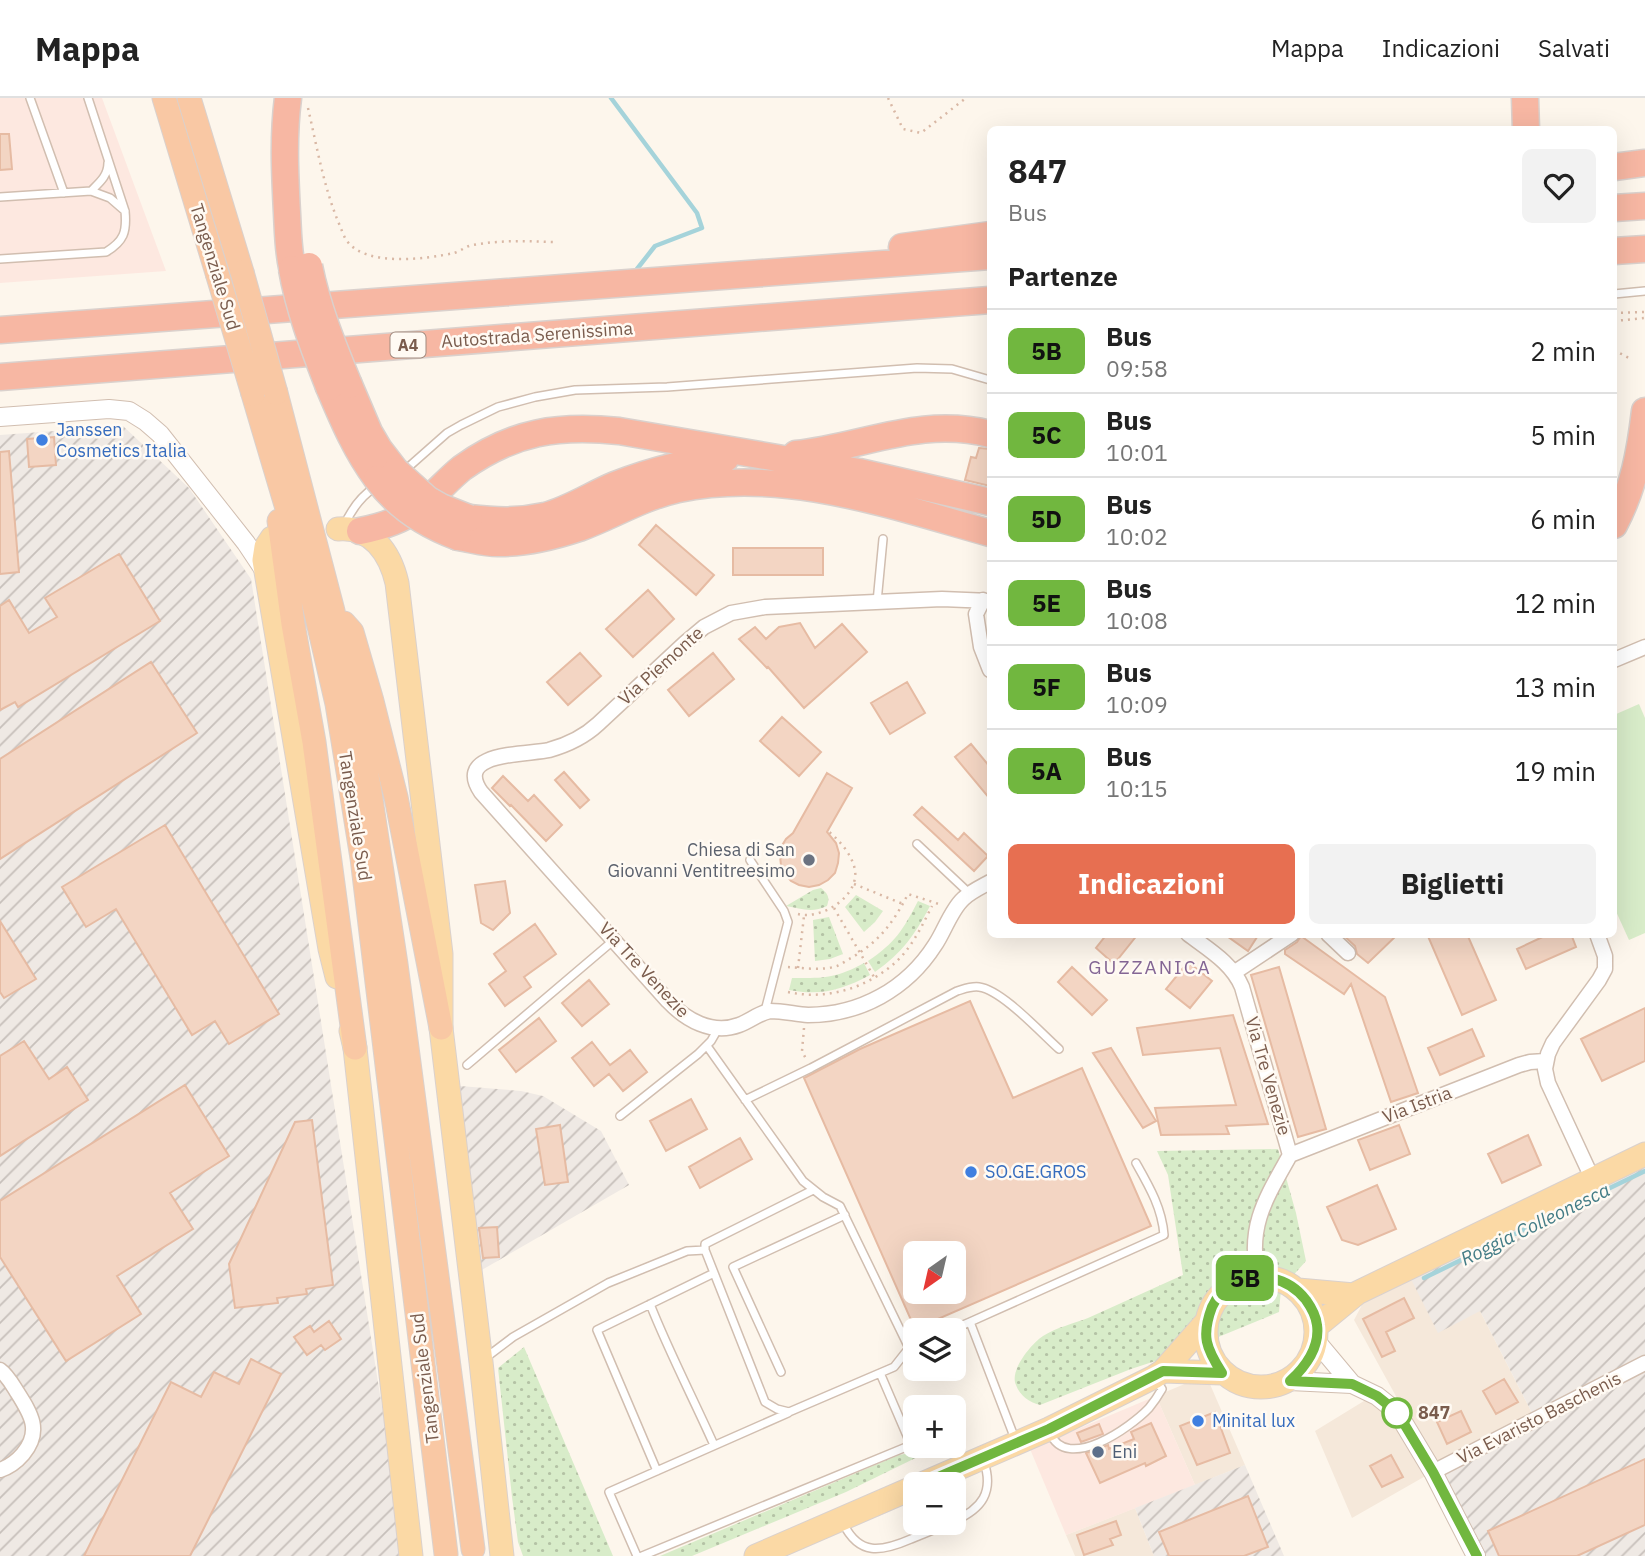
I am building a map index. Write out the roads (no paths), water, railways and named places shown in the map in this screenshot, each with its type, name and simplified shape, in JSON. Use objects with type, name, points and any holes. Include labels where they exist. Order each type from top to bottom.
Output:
[{"type":"highway","points":[[155,98],[192,189]]},
{"type":"highway","name":"Tangenziale Sud","points":[[164,98],[311,592],[337,704],[360,845],[382,1012],[446,1554]]},
{"type":"highway","name":"Tangenziale Sud","points":[[189,98],[276,393],[333,611],[369,786],[396,964],[472,1549]]},
{"type":"highway","points":[[204,98],[209,125],[210,167]]},
{"type":"highway","points":[[288,98],[285,122],[285,186],[289,253],[300,266]]},
{"type":"highway","points":[[305,98],[301,158],[304,231],[296,293],[306,325],[339,386],[351,439],[362,458],[386,475],[402,506],[435,528],[464,528],[548,515],[616,485],[686,463],[809,453],[889,434],[930,428],[956,428],[987,433]]},
{"type":"highway","points":[[1525,98],[1526,126]]},
{"type":"highway","points":[[1617,208],[1645,206]]},
{"type":"highway","points":[[752,274],[905,246],[987,235]]},
{"type":"highway","points":[[1617,251],[1645,249]]},
{"type":"highway","points":[[0,330],[987,256]]},
{"type":"highway","name":"Autostrada Serenissima","points":[[0,377],[987,300]]},
{"type":"highway","points":[[815,314],[987,317]]},
{"type":"highway","points":[[1617,518],[1631,487],[1641,447],[1645,411]]},
{"type":"highway","points":[[262,425],[275,488],[293,624],[314,742],[355,1048]]},
{"type":"highway","points":[[347,530],[381,526],[403,518],[419,508],[461,469],[490,450],[525,436],[554,430],[585,428],[620,431],[859,472],[987,501]]},
{"type":"highway","points":[[464,528],[499,544],[539,538],[578,528],[646,498],[677,489],[755,482],[837,492],[987,532]]},
{"type":"highway","points":[[333,611],[352,632],[372,701],[396,797],[441,1028]]},
{"type":"main road","points":[[347,530],[373,540],[384,551],[393,566],[397,583],[441,954],[441,1028],[502,1556]]},
{"type":"main road","points":[[272,538],[264,554],[266,574],[330,949],[355,1048],[411,1556]]},
{"type":"main road","points":[[1317,1333],[1312,1309],[1298,1290],[1282,1280],[1258,1276],[1245,1278],[1228,1287],[1215,1300],[1205,1336],[1210,1354],[1222,1373],[1252,1387],[1278,1386],[1290,1381],[1301,1371],[1317,1333],[1354,1295],[1645,1154]]},
{"type":"main road","points":[[1298,1290],[1354,1295]]},
{"type":"main road","points":[[950,1472],[1049,1429],[1158,1374],[1207,1321]]},
{"type":"main road","points":[[1158,1374],[1222,1373]]},
{"type":"main road","points":[[756,1556],[903,1492]]},
{"type":"street","points":[[0,417],[109,409],[129,411],[160,434],[257,558],[266,574]]},
{"type":"street","points":[[234,528],[245,536],[272,538]]},
{"type":"street","name":"Via Piemonte","points":[[475,774],[484,763],[493,758],[550,750],[584,735],[704,627],[739,610],[942,599],[987,600]]},
{"type":"street","points":[[987,600],[976,614],[981,647],[987,662]]},
{"type":"street","points":[[1617,659],[1645,647]]},
{"type":"street","name":"Via Tre Venezie","points":[[475,774],[475,782],[481,792],[680,1012],[691,1021],[718,1028]]},
{"type":"street","points":[[718,1028],[736,1026],[764,1012],[805,1015],[852,1009],[893,990],[921,964],[936,945],[962,899],[987,884]]},
{"type":"street","points":[[1193,938],[1235,972],[1286,938]]},
{"type":"street","points":[[1332,938],[1348,953]]},
{"type":"street","points":[[1593,1180],[1548,1083],[1545,1061],[1553,1043],[1595,987],[1605,969],[1605,957],[1598,938]]},
{"type":"street","name":"Via Tre Venezie","points":[[1235,972],[1242,987],[1290,1155],[1257,1221],[1254,1259],[1258,1276]]},
{"type":"street","name":"Via Istria","points":[[1290,1155],[1519,1065],[1545,1061]]},
{"type":"street","points":[[1317,1333],[1352,1384]]},
{"type":"street","name":"Via Evaristo Baschenis","points":[[1433,1472],[1645,1363]]},
{"type":"street","points":[[0,1370],[27,1408],[34,1426],[32,1439],[26,1450],[1,1470]]},
{"type":"street","points":[[1290,1381],[1352,1384],[1377,1396],[1397,1412],[1433,1472],[1476,1556]]},
{"type":"street","points":[[784,1556],[800,1537]]},
{"type":"lane","points":[[30,98],[64,192]]},
{"type":"lane","points":[[0,259],[106,252],[116,246],[123,236],[127,227],[125,211],[88,98]]},
{"type":"lane","points":[[91,191],[102,181],[108,169],[107,155]]},
{"type":"lane","points":[[0,197],[91,191],[110,198],[125,211]]},
{"type":"lane","points":[[1617,294],[1645,291]]},
{"type":"lane","points":[[347,530],[354,506],[372,488],[405,471],[447,433],[485,412],[521,400],[575,390],[667,387],[917,368],[952,369],[987,379]]},
{"type":"lane","points":[[877,602],[883,539]]},
{"type":"lane","points":[[918,844],[970,894]]},
{"type":"lane","points":[[750,860],[784,911],[788,922],[764,1012]]},
{"type":"lane","points":[[467,1065],[614,940]]},
{"type":"lane","points":[[745,1100],[957,991],[972,987],[980,987],[997,995],[1059,1049]]},
{"type":"lane","points":[[620,1116],[706,1046],[718,1028]]},
{"type":"lane","points":[[706,1046],[803,1181],[840,1206],[903,1328]]},
{"type":"lane","points":[[966,1324],[1164,1235],[1157,1201],[1136,1163]]},
{"type":"lane","points":[[789,1412],[765,1402],[713,1273],[705,1244],[813,1189]]},
{"type":"lane","points":[[781,1372],[733,1267],[845,1215]]},
{"type":"lane","points":[[481,1362],[513,1337],[608,1283],[687,1251],[705,1250]]},
{"type":"lane","points":[[657,1471],[597,1330],[713,1273]]},
{"type":"lane","points":[[650,1304],[714,1445]]},
{"type":"lane","points":[[970,1322],[1017,1443]]},
{"type":"lane","points":[[880,1373],[911,1445],[639,1556],[609,1492],[789,1412],[880,1373],[894,1367],[903,1356]]},
{"type":"lane","points":[[1049,1429],[1057,1444],[1071,1450],[1104,1440],[1132,1422],[1153,1403],[1163,1389],[1158,1374]]},
{"type":"lane","points":[[966,1514],[976,1508],[985,1495],[989,1481],[982,1458]]},
{"type":"lane","points":[[842,1519],[847,1532],[856,1543],[866,1548],[880,1550],[893,1547],[922,1535]]},
{"type":"waterway","points":[[611,98],[697,213],[702,228],[655,246],[637,269]]},
{"type":"waterway","name":"Roggia Colleonesca","points":[[1424,1278],[1645,1171]]},
{"type":"place","name":"Janssen Cosmetics Italia","points":[[42,440]]},
{"type":"place","name":"Chiesa di San Giovanni Ventitreesimo","points":[[809,860]]},
{"type":"place","name":"SO.GE.GROS","points":[[971,1172]]},
{"type":"place","name":"847","points":[[1397,1413]]},
{"type":"place","name":"Minital lux","points":[[1198,1421]]},
{"type":"place","name":"Eni","points":[[1098,1452]]},
{"type":"district","name":"GUZZANICA","points":[[1150,967]]}]
